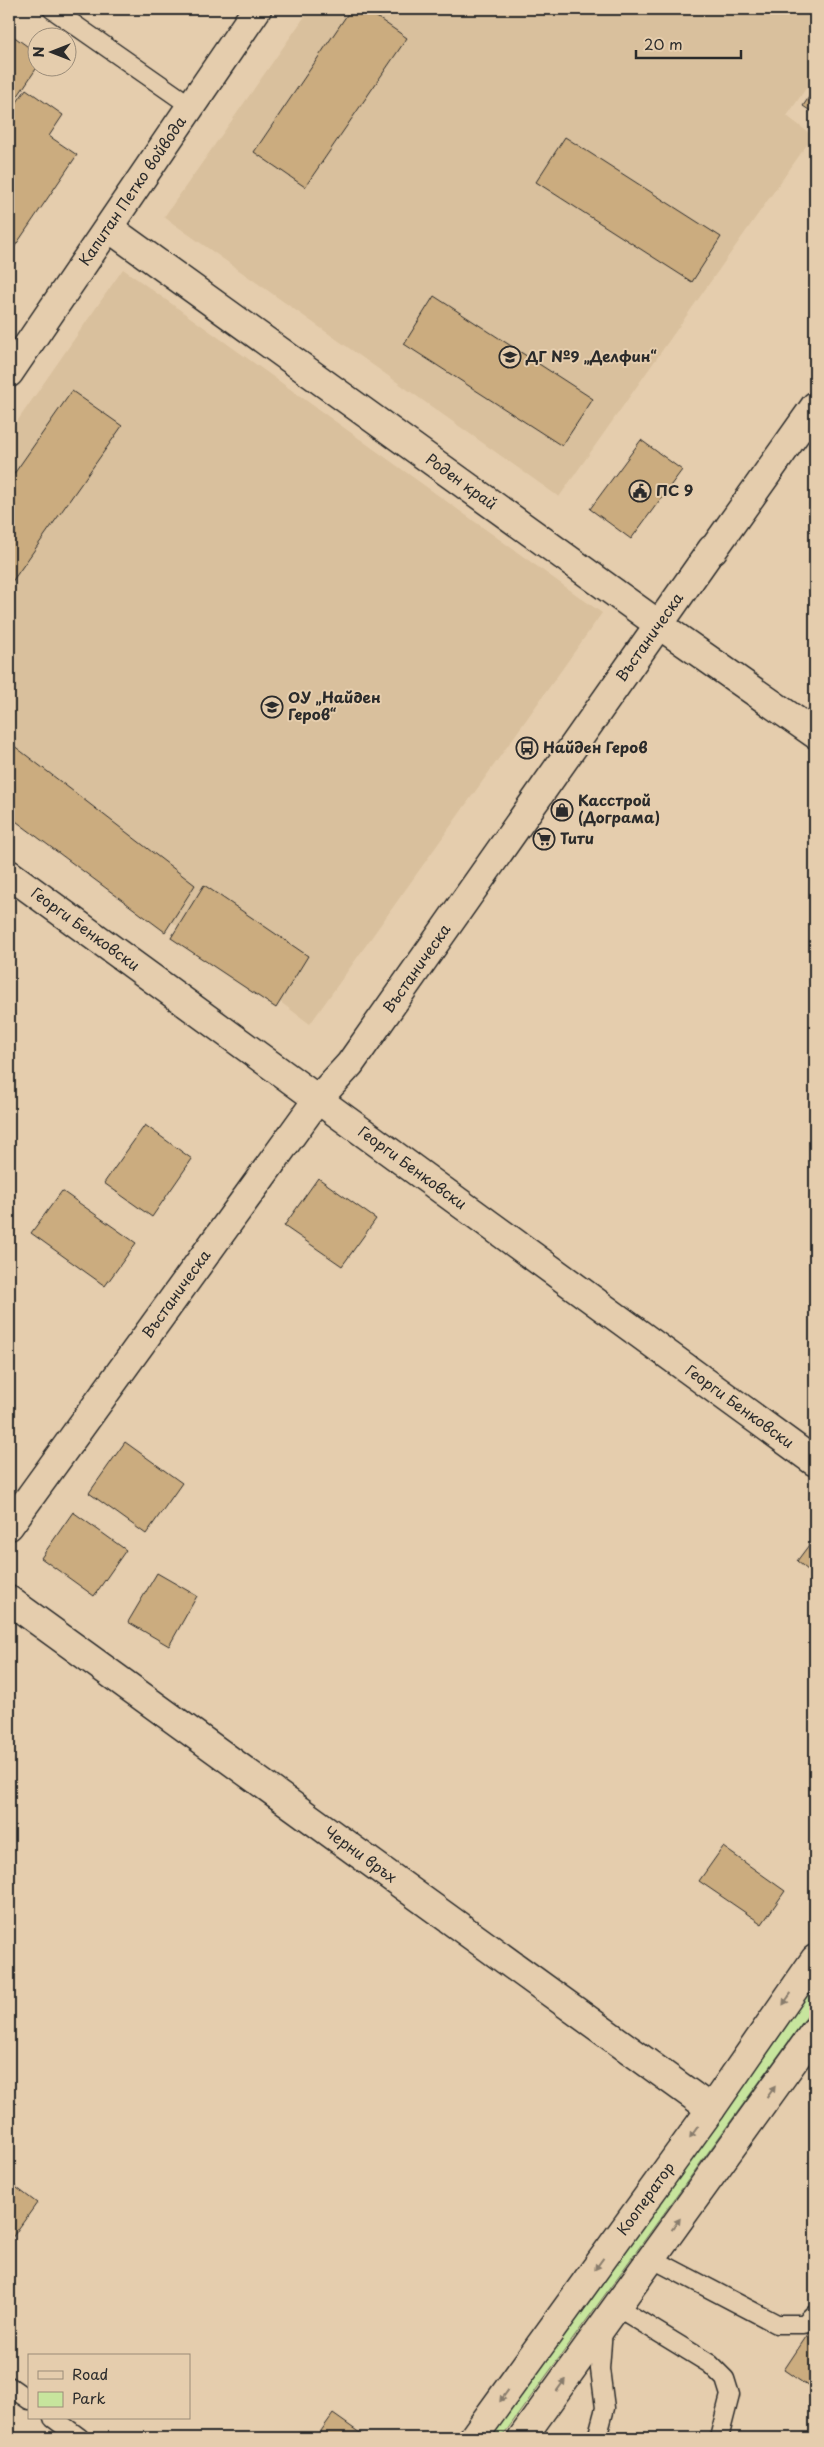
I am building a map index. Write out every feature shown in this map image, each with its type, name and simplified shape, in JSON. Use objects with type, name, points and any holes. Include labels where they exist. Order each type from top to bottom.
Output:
[{"type":"street","name":"Капитан Петко войвода","points":[[9,373],[257,9]]},
{"type":"street","name":"Роден край","points":[[109,228],[658,624],[815,734]]},
{"type":"street","name":"Въстаническа","points":[[9,1526],[316,1100],[350,1064],[658,624],[815,406]]},
{"type":"street","name":"Георги Бенковски","points":[[9,874],[316,1100],[815,1462]]},
{"type":"street","name":"Черни връх","points":[[9,1600],[711,2109]]},
{"type":"street","name":"Кооператор","points":[[473,2438],[711,2109],[815,1959]]},
{"type":"street","points":[[522,2438],[815,2031]]},
{"type":"lane","points":[[52,9],[191,106]]},
{"type":"lane","points":[[651,2258],[777,2324],[804,2324],[815,2313]]},
{"type":"lane","points":[[597,2438],[604,2408],[600,2369],[610,2317],[710,2364],[724,2379],[730,2395],[720,2438]]},
{"type":"lane","points":[[9,2386],[28,2399]]},
{"type":"lane","points":[[56,2420],[80,2438]]},
{"type":"shaded area","name":"ДГ №9 „Делфин“","points":[[310,9],[815,9],[815,75],[787,116],[813,136],[559,497],[164,217]]},
{"type":"shaded area","name":"ОУ „Найден Геров“","points":[[123,269],[602,613],[310,1024],[9,801],[9,433]]},
{"type":"green space","points":[[815,1985],[815,2005],[501,2438],[486,2438]]},
{"type":"building","points":[[351,9],[365,9],[407,38],[305,187],[254,152]]},
{"type":"building","points":[[9,33],[28,47],[28,78],[30,78],[9,109]]},
{"type":"building","points":[[815,88],[815,114],[803,106]]},
{"type":"building","points":[[26,89],[63,115],[49,136],[77,155],[9,255],[9,114]]},
{"type":"building","points":[[565,137],[721,237],[692,282],[536,182]]},
{"type":"building","points":[[434,296],[593,399],[562,446],[404,344]]},
{"type":"building","points":[[72,391],[122,426],[9,586],[9,481]]},
{"type":"building","points":[[641,440],[682,470],[631,539],[590,509]]},
{"type":"building","points":[[9,742],[195,885],[165,932],[9,816]]},
{"type":"building","points":[[204,885],[308,956],[276,1008],[171,938]]},
{"type":"building","points":[[145,1125],[192,1159],[152,1217],[104,1183]]},
{"type":"building","points":[[318,1178],[376,1219],[342,1266],[284,1226]]},
{"type":"building","points":[[62,1191],[136,1243],[105,1286],[31,1233]]},
{"type":"building","points":[[125,1442],[182,1483],[146,1534],[89,1493]]},
{"type":"building","points":[[73,1512],[126,1550],[94,1596],[41,1558]]},
{"type":"building","points":[[815,1537],[815,1576],[797,1561]]},
{"type":"building","points":[[157,1573],[197,1596],[169,1646],[128,1622]]},
{"type":"building","points":[[723,1847],[785,1891],[762,1924],[699,1881]]},
{"type":"building","points":[[9,2182],[37,2203],[9,2242]]},
{"type":"building","points":[[812,2328],[815,2330],[815,2391],[784,2370]]},
{"type":"building","points":[[333,2414],[367,2438],[316,2438]]},
{"type":"place","name":"ДГ №9 „Делфин“","points":[[510,357]]},
{"type":"place","name":"ПС 9","points":[[640,491]]},
{"type":"place","name":"ОУ „Найден Геров“","points":[[272,707]]},
{"type":"place","name":"Найден Геров","points":[[527,748]]},
{"type":"place","name":"Касстрой (Дограма)","points":[[562,810]]},
{"type":"place","name":"Тити","points":[[544,839]]}]
